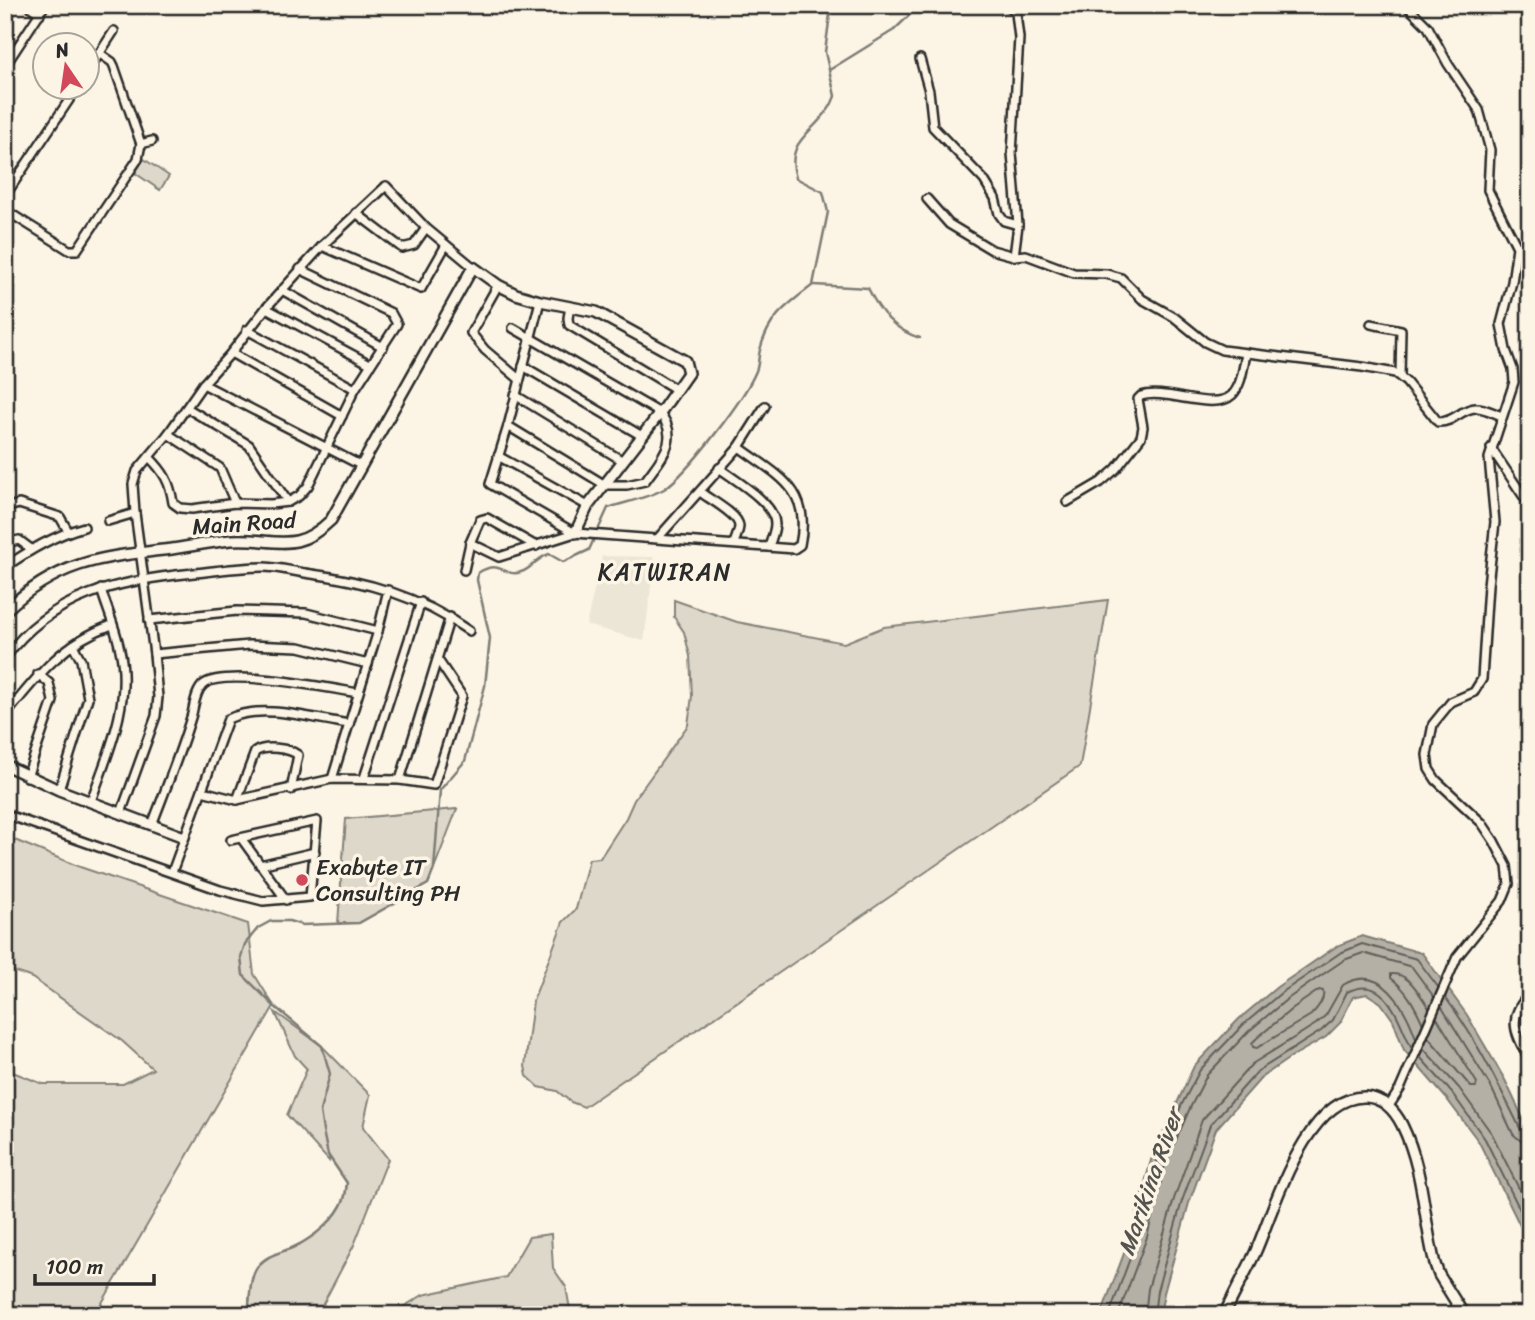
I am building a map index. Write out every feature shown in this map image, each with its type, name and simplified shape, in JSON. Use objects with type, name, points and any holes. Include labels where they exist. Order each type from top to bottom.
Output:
[{"type":"street","points":[[5,13],[11,5]]},
{"type":"street","points":[[28,5],[40,14]]},
{"type":"street","points":[[5,66],[45,5]]},
{"type":"street","points":[[1005,5],[1016,13],[1019,38],[1012,153],[1018,225],[1014,256]]},
{"type":"street","points":[[1389,1106],[1403,1083],[1450,971],[1465,946],[1502,901],[1509,884],[1507,866],[1494,841],[1482,823],[1436,780],[1429,769],[1426,755],[1429,737],[1437,718],[1451,702],[1474,692],[1482,679],[1495,522],[1489,458],[1514,382],[1501,324],[1512,282],[1517,247],[1488,190],[1490,150],[1479,110],[1448,65],[1428,27],[1406,5]]},
{"type":"street","points":[[102,49],[114,31]]},
{"type":"street","points":[[5,210],[69,250],[77,250],[138,159],[141,144],[114,66],[102,55]]},
{"type":"street","points":[[920,59],[929,91],[933,127],[984,180],[1004,221],[1018,225]]},
{"type":"street","points":[[5,196],[67,102]]},
{"type":"street","points":[[141,144],[152,141]]},
{"type":"street","points":[[121,813],[156,716],[157,680],[135,513],[133,484],[137,471],[168,434],[203,384],[300,269],[386,186],[426,229],[498,285],[540,301],[596,312],[685,361],[688,373],[588,506],[575,533]]},
{"type":"street","points":[[928,199],[937,213],[954,228],[983,246],[1014,256],[1031,257],[1074,273],[1106,274],[1121,278],[1142,299],[1188,326],[1222,351],[1362,367],[1400,376],[1438,422],[1449,421],[1471,408],[1481,408],[1502,416]]},
{"type":"street","points":[[356,213],[402,248],[415,245],[426,229]]},
{"type":"street","points":[[322,246],[421,289],[446,245]]},
{"type":"street","name":"Main Road","points":[[5,611],[43,582],[68,568],[101,558],[231,540],[282,543],[312,537],[331,520],[473,267]]},
{"type":"street","points":[[149,457],[165,473],[170,482],[173,503],[180,508],[288,502],[299,496],[308,486],[355,389],[397,324],[391,313],[300,269]]},
{"type":"street","points":[[498,285],[471,333],[485,350],[519,379]]},
{"type":"street","points":[[282,290],[383,347]]},
{"type":"street","points":[[540,301],[490,484],[575,533]]},
{"type":"street","points":[[570,307],[569,325],[677,390]]},
{"type":"street","points":[[266,308],[370,364]]},
{"type":"street","points":[[1371,324],[1401,330],[1400,376]]},
{"type":"street","points":[[508,426],[606,485],[627,485],[645,481],[668,447],[668,424],[660,413],[513,328]]},
{"type":"street","points":[[247,330],[355,389]]},
{"type":"street","points":[[230,353],[342,416]]},
{"type":"street","points":[[1067,502],[1101,482],[1127,456],[1141,437],[1143,427],[1138,399],[1141,396],[1171,394],[1206,401],[1224,400],[1232,395],[1240,383],[1246,354]]},
{"type":"street","points":[[523,366],[642,436]]},
{"type":"street","points":[[203,384],[360,465]]},
{"type":"street","points":[[516,395],[623,461]]},
{"type":"street","points":[[658,538],[739,447],[765,406]]},
{"type":"street","points":[[187,408],[249,445],[288,502]]},
{"type":"street","points":[[168,434],[220,468],[234,503]]},
{"type":"street","points":[[470,543],[499,557],[575,533],[769,547],[794,548],[800,545],[804,526],[801,506],[794,491],[739,447]]},
{"type":"street","points":[[1491,448],[1530,506]]},
{"type":"street","points":[[498,456],[588,506]]},
{"type":"street","points":[[719,468],[761,500],[773,513],[775,524],[769,547]]},
{"type":"street","points":[[699,492],[737,520],[739,527],[734,543]]},
{"type":"street","points":[[5,508],[19,504],[60,517],[68,531]]},
{"type":"street","points":[[108,521],[135,513]]},
{"type":"street","points":[[464,570],[470,543],[480,520],[487,518],[536,546]]},
{"type":"street","points":[[5,567],[31,549],[68,531],[84,527]]},
{"type":"street","points":[[5,543],[19,540],[31,549]]},
{"type":"street","points":[[5,658],[29,632],[48,617],[100,589],[143,578],[263,567],[325,576],[388,590],[421,601],[470,631]]},
{"type":"street","points":[[91,801],[119,720],[124,674],[120,650],[100,589]]},
{"type":"street","points":[[332,779],[388,590]]},
{"type":"street","points":[[365,778],[421,601]]},
{"type":"street","points":[[149,620],[237,611],[306,613],[378,631]]},
{"type":"street","points":[[400,780],[450,617]]},
{"type":"street","points":[[5,716],[38,674],[89,633],[112,625]]},
{"type":"street","points":[[59,790],[88,698],[81,660],[73,645]]},
{"type":"street","points":[[154,654],[261,645],[299,647],[368,664]]},
{"type":"street","points":[[202,791],[237,800],[332,779],[400,780],[435,785],[462,696],[438,660]]},
{"type":"street","points":[[27,777],[53,701],[48,683],[38,674]]},
{"type":"street","points":[[152,825],[186,735],[199,691],[204,684],[218,679],[254,678],[358,693]]},
{"type":"street","points":[[172,873],[228,719],[238,713],[272,712],[349,724]]},
{"type":"street","points":[[237,800],[255,752],[261,748],[294,751],[298,755],[291,790]]},
{"type":"street","points":[[5,765],[59,790],[184,837]]},
{"type":"street","points":[[5,814],[219,890],[263,901],[310,897],[317,821],[231,840]]},
{"type":"street","points":[[241,838],[286,900]]},
{"type":"street","points":[[260,865],[315,852]]},
{"type":"street","points":[[1530,994],[1516,1009],[1514,1018],[1516,1031],[1530,1060]]},
{"type":"street","points":[[1224,1315],[1254,1256],[1294,1160],[1321,1121],[1344,1102],[1369,1097],[1389,1106],[1402,1125],[1422,1181],[1435,1264],[1464,1315]]},
{"type":"shaded area","points":[[144,159],[169,176],[160,190],[135,173]]},
{"type":"shaded area","points":[[602,556],[655,557],[644,641],[586,625]]},
{"type":"shaded area","points":[[674,600],[737,622],[844,643],[884,627],[1108,600],[1080,766],[584,1107],[571,1102],[557,1091],[539,1087],[527,1076],[525,1066],[533,1001],[563,922],[576,909],[589,859],[600,858],[626,818],[634,800],[688,725],[692,696],[690,656],[684,632],[674,617]]},
{"type":"shaded area","points":[[457,809],[428,884],[359,923],[338,923],[346,819]]},
{"type":"shaded area","points":[[5,836],[80,867],[248,924],[254,974],[274,1006],[95,1315],[5,1315],[5,1069],[43,1084],[123,1084],[153,1069],[122,1041],[32,978],[5,968]]},
{"type":"shaded area","points":[[275,1012],[322,1046],[370,1095],[363,1127],[388,1159],[354,1245],[323,1304],[331,1315],[248,1315],[251,1284],[257,1268],[269,1257],[294,1247],[324,1227],[341,1206],[347,1183],[329,1156],[329,1161],[287,1115],[307,1069],[295,1056]]},
{"type":"shaded area","points":[[551,1234],[553,1268],[566,1287],[571,1315],[390,1315],[423,1295],[506,1277],[529,1237]]},
{"type":"water","name":"Marikina River","points":[[1362,936],[1422,953],[1467,1015],[1505,1080],[1530,1133],[1530,1246],[1479,1142],[1446,1098],[1404,1050],[1393,1020],[1381,1003],[1367,994],[1353,997],[1340,1023],[1326,1037],[1262,1077],[1216,1129],[1189,1203],[1160,1315],[1101,1315],[1132,1232],[1151,1160],[1194,1066],[1239,1019],[1277,987],[1337,946]]},
{"type":"waterway","points":[[248,1315],[251,1284],[257,1267],[265,1259],[301,1243],[324,1227],[341,1206],[347,1183],[328,1155],[323,1131],[320,1111],[330,1074],[322,1046],[274,1006],[243,975],[241,957],[245,944],[258,928],[271,921],[289,921],[302,925],[359,923],[428,884],[434,869],[440,790],[465,761],[485,686],[490,638],[477,580],[478,573],[492,567],[510,573],[521,572],[549,554],[563,562],[589,550],[608,508],[664,489],[701,452],[740,399],[758,366],[760,350],[768,328],[787,305],[813,285],[828,212],[823,192],[796,178],[793,166],[796,147],[832,104],[835,96],[825,52],[830,14],[825,5]]},
{"type":"waterway","points":[[831,69],[894,30],[918,7]]},
{"type":"waterway","points":[[814,285],[868,288],[895,325],[920,338]]},
{"type":"place","name":"Exabyte IT Consulting PH","points":[[302,880]]},
{"type":"district","name":"KATWIRAN","points":[[665,572]]}]
